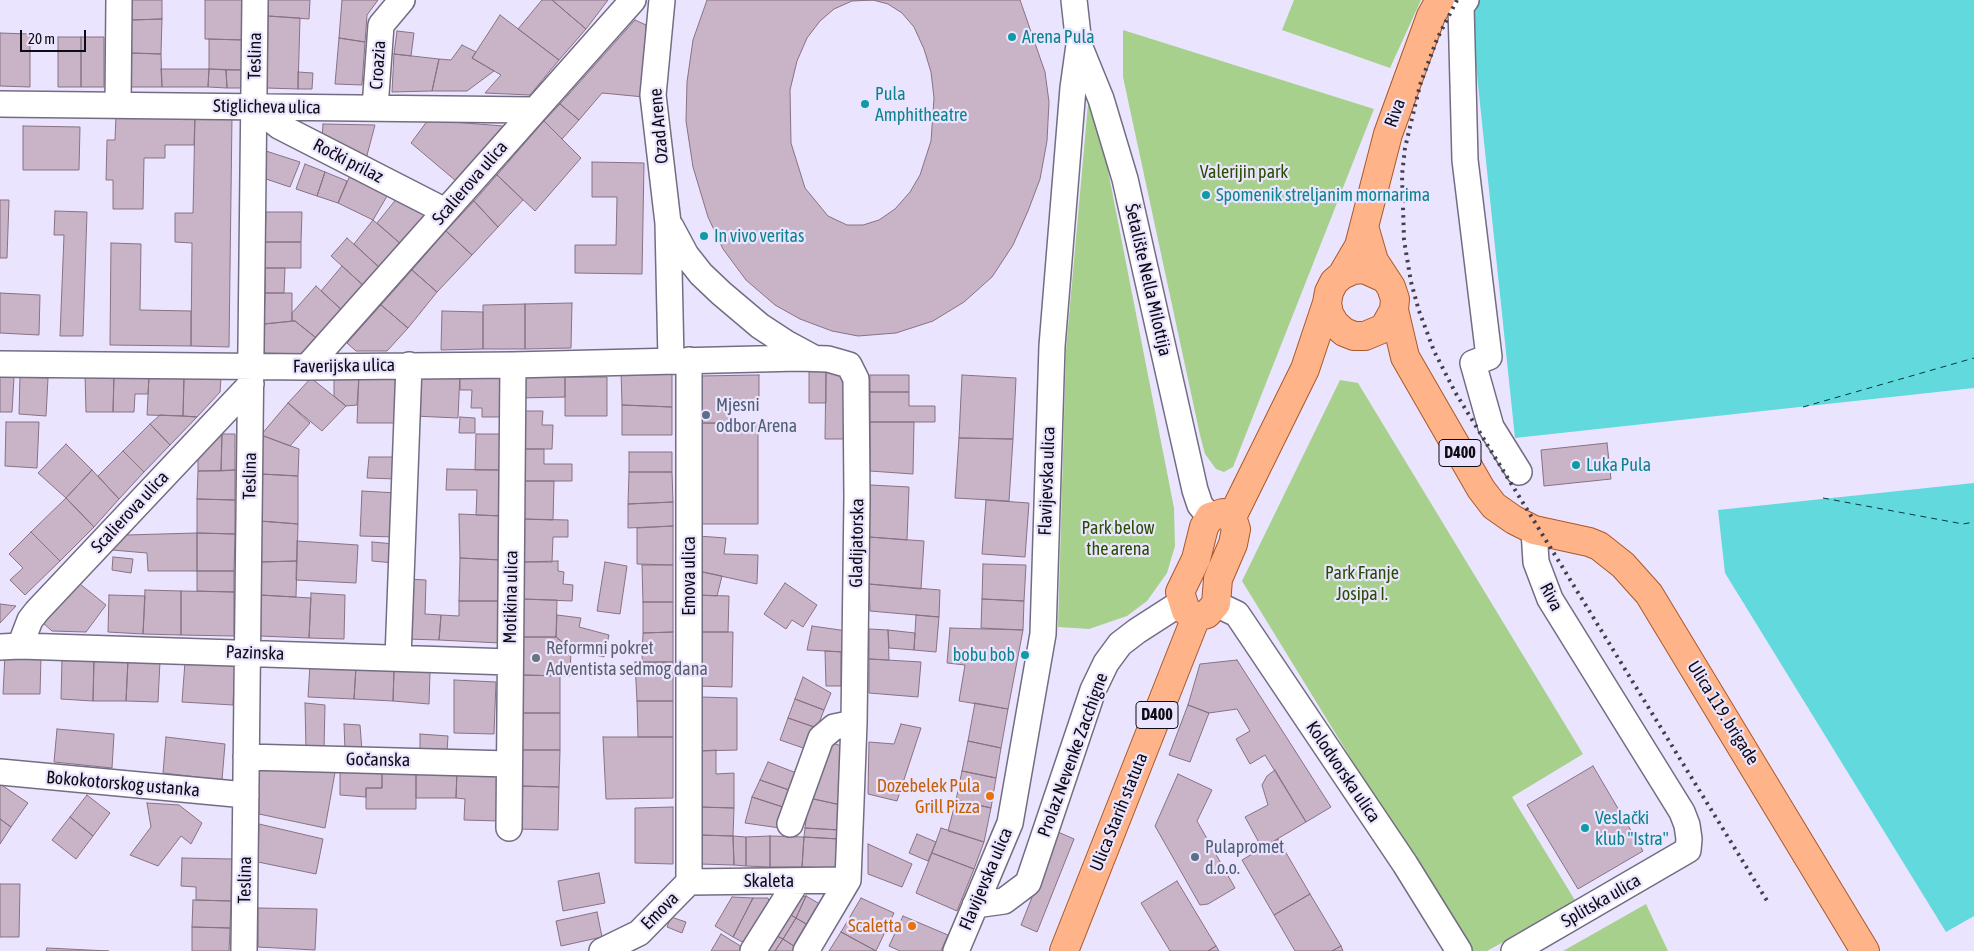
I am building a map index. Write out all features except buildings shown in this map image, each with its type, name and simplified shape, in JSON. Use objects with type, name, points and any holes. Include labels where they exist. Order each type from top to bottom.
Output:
[{"type":"main road","name":"Riva","points":[[1342,274],[1355,256],[1365,230],[1388,134],[1431,16],[1440,0]]},
{"type":"main road","name":"Riva","points":[[1365,230],[1374,261],[1384,278]]},
{"type":"main road","points":[[1342,274],[1364,269],[1384,278]]},
{"type":"main road","name":"D400","points":[[1342,274],[1334,282],[1329,292],[1327,303],[1329,314],[1335,324],[1344,332],[1378,339],[1405,357]]},
{"type":"main road","name":"D400","points":[[1384,278],[1391,287],[1395,299],[1394,310],[1405,357],[1481,489],[1494,506],[1514,520],[1534,530]]},
{"type":"main road","name":"Ulica Starih statuta","points":[[1198,608],[1180,592],[1196,559],[1204,527],[1221,517],[1305,369],[1327,303]]},
{"type":"main road","name":"D400","points":[[1360,336],[1384,328],[1394,310]]},
{"type":"main road","name":"Ulica Starih statuta","points":[[1305,369],[1323,349],[1341,339],[1360,336]]},
{"type":"main road","name":"Ulica Starih statuta","points":[[1064,951],[1198,608],[1218,579],[1233,544],[1236,529],[1221,517]]},
{"type":"main road","name":"Ulica 119. brigade","points":[[1534,530],[1599,546],[1623,565],[1650,594],[1865,951]]},
{"type":"street","points":[[118,105],[120,0]]},
{"type":"street","name":"Teslina","points":[[244,951],[255,0]]},
{"type":"street","name":"Croazia","points":[[375,108],[380,25],[402,0]]},
{"type":"street","name":"Scalierova ulica","points":[[307,367],[633,0]]},
{"type":"street","name":"Ozad Arene","points":[[662,0],[654,95],[680,360],[815,358],[828,359],[849,365]]},
{"type":"street","name":"Flavijevska ulica","points":[[956,951],[1010,823],[1043,634],[1052,346],[1073,88],[1079,45],[1074,0]]},
{"type":"street","points":[[1466,0],[1461,6],[1465,160],[1489,357],[1473,363],[1491,427],[1519,472]]},
{"type":"street","name":"Šetalište Nella Milottija","points":[[1079,45],[1101,99],[1125,179],[1195,490],[1200,505],[1221,517]]},
{"type":"street","name":"Stiglicheva ulica","points":[[0,104],[534,110]]},
{"type":"street","name":"Ročki prilaz","points":[[254,106],[279,126],[445,211]]},
{"type":"street","name":"Ozad Arene","points":[[668,223],[686,255],[701,274],[721,293],[760,326],[786,343],[815,358]]},
{"type":"street","name":"Faverijska ulica","points":[[0,364],[251,376],[307,367],[513,365],[680,360]]},
{"type":"street","name":"Emova ulica","points":[[680,360],[689,882]]},
{"type":"street","points":[[398,658],[408,365]]},
{"type":"street","name":"Motikina ulica","points":[[509,828],[513,365]]},
{"type":"street","name":"Gladijatorska","points":[[806,951],[848,880],[854,723],[857,497],[856,379],[849,365]]},
{"type":"street","name":"Scalierova ulica","points":[[10,647],[36,611],[251,376]]},
{"type":"street","name":"Riva","points":[[1534,530],[1536,562],[1550,599],[1682,812],[1687,825],[1688,850]]},
{"type":"street","name":"Prolaz Nevenke Zacchigne","points":[[975,905],[1004,901],[1028,883],[1093,690],[1106,663],[1120,644],[1137,631],[1198,608]]},
{"type":"street","name":"Kolodvorska ulica","points":[[1198,608],[1237,614],[1405,864],[1459,951]]},
{"type":"street","name":"Pazinska","points":[[10,647],[510,662]]},
{"type":"street","points":[[790,824],[821,738],[834,727],[854,723]]},
{"type":"street","name":"Gočanska","points":[[246,757],[509,764]]},
{"type":"street","name":"Bokokotorskog ustanka","points":[[0,772],[246,795]]},
{"type":"street","name":"Splitska ulica","points":[[1514,951],[1688,850]]},
{"type":"street","name":"Skaleta","points":[[689,882],[848,880]]},
{"type":"street","points":[[753,951],[797,881]]},
{"type":"street","name":"Emova","points":[[602,951],[639,933],[689,882]]},
{"type":"green space","points":[[1294,0],[1421,0],[1390,68],[1282,30]]},
{"type":"green space","name":"Valerijin park","points":[[1123,30],[1374,109],[1233,467],[1224,472],[1216,469],[1205,454],[1200,435],[1123,77]]},
{"type":"green space","name":"Park below the arena","points":[[1094,99],[1174,508],[1175,546],[1167,573],[1147,601],[1127,616],[1089,629],[1058,627],[1066,350],[1088,104]]},
{"type":"green space","name":"Park Franje Josipa I.","points":[[1340,380],[1358,383],[1583,754],[1512,797],[1576,902],[1487,951],[1469,951],[1242,581]]},
{"type":"green space","points":[[1646,904],[1668,951],[1563,951]]},
{"type":"shaded area","points":[[1479,0],[1974,0],[1974,388],[1515,438],[1470,8]]},
{"type":"shaded area","points":[[1974,483],[1974,916],[1946,932],[1725,573],[1718,510]]},
{"type":"ferry route","points":[[1803,407],[1974,358]]},
{"type":"ferry route","points":[[1823,498],[1963,524],[1974,522]]},
{"type":"railway","points":[[1457,0],[1437,39],[1420,85],[1405,148],[1402,175],[1404,240],[1411,282],[1419,311],[1434,351],[1455,392],[1769,904]]},
{"type":"place","name":"Arena Pula","points":[[1012,37]]},
{"type":"place","name":"Pula Amphitheatre","points":[[865,104]]},
{"type":"place","name":"Spomenik streljanim mornarima","points":[[1206,195]]},
{"type":"place","name":"In vivo veritas","points":[[704,236]]},
{"type":"place","name":"Mjesni odbor Arena","points":[[706,415]]},
{"type":"place","name":"Luka Pula","points":[[1576,465]]},
{"type":"place","name":"bobu bob","points":[[1025,655]]},
{"type":"place","name":"Reformni pokret Adventista sedmog dana","points":[[536,658]]},
{"type":"place","name":"Dozebelek Pula Grill Pizza","points":[[990,796]]},
{"type":"place","name":"Veslački klub \"Istra\"","points":[[1585,828]]},
{"type":"place","name":"Pulapromet d.o.o.","points":[[1195,857]]},
{"type":"place","name":"Scaletta","points":[[912,926]]}]
